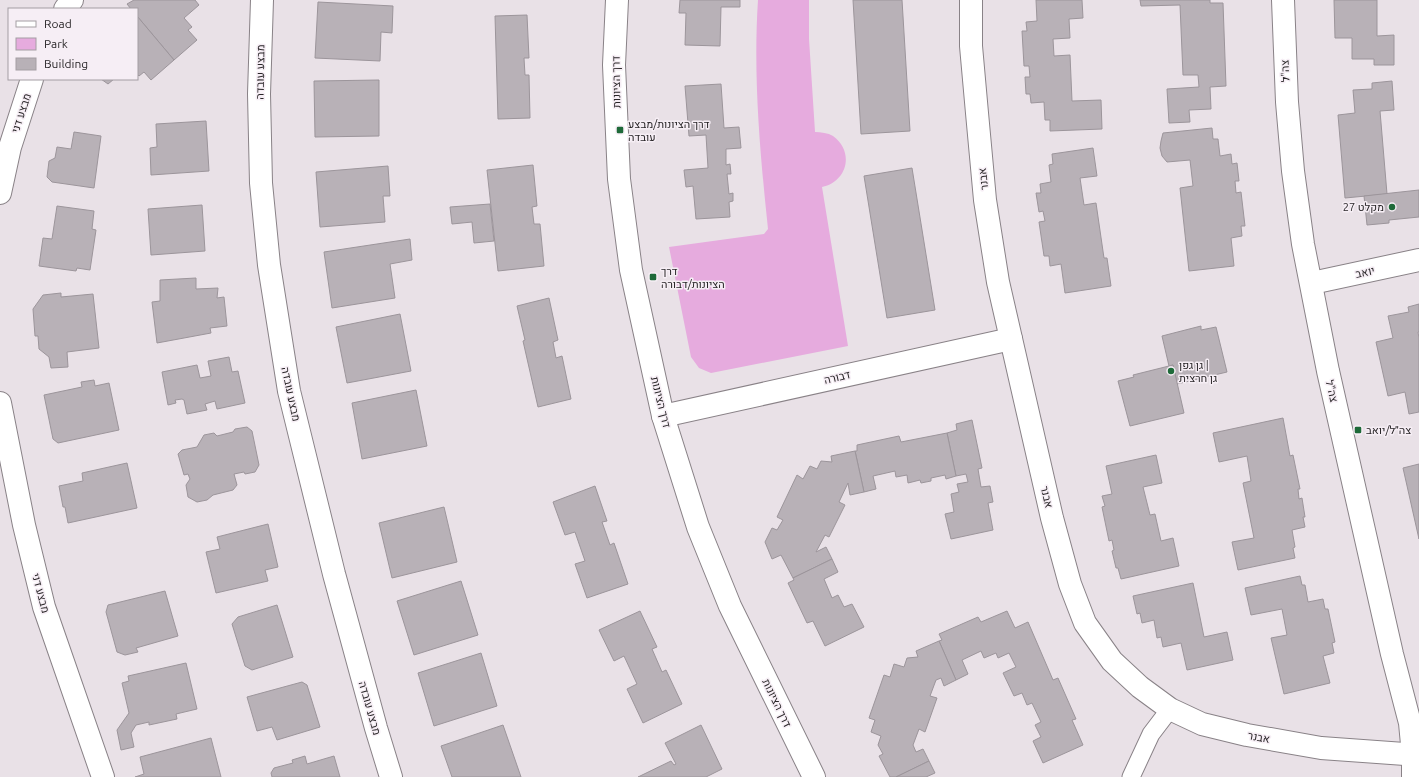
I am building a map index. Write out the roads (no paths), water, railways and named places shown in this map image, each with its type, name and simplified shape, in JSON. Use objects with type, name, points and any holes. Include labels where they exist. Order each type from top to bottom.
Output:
[{"type":"street","points":[[66,8],[72,0]]},
{"type":"street","name":"מבצע עובדה","points":[[262,0],[259,94],[261,183],[269,265],[289,391],[334,574],[391,777]]},
{"type":"street","name":"דרך הציונות","points":[[617,0],[614,65],[619,179],[631,270],[663,416],[698,527],[730,606],[814,777]]},
{"type":"street","name":"אבנר","points":[[971,0],[972,46],[985,200],[998,282],[1052,518],[1070,584],[1085,623],[1112,661],[1140,687],[1170,709],[1202,724],[1247,735],[1321,748],[1416,755]]},
{"type":"street","name":"צה\"ל","points":[[1283,0],[1287,102],[1293,171],[1304,244],[1328,371],[1392,654],[1410,723],[1416,755],[1413,777]]},
{"type":"street","name":"מבצע דני","points":[[0,193],[10,147],[32,80]]},
{"type":"street","name":"יואב","points":[[1312,283],[1419,260]]},
{"type":"street","name":"דבורה","points":[[663,416],[1011,338]]},
{"type":"street","name":"מבצע דני","points":[[0,403],[24,525],[44,607],[103,777]]},
{"type":"lane","points":[[1131,777],[1151,734],[1170,709]]},
{"type":"place","name":"דרך הציונות/מבצע עובדה","points":[[620,130]]},
{"type":"place","name":"מקלט 27","points":[[1392,207]]},
{"type":"place","name":"דרך הציונות/דבורה","points":[[653,277]]},
{"type":"place","name":"גן גפן | גן חרצית","points":[[1171,371]]},
{"type":"place","name":"צה״ל/יואב","points":[[1358,430]]}]
